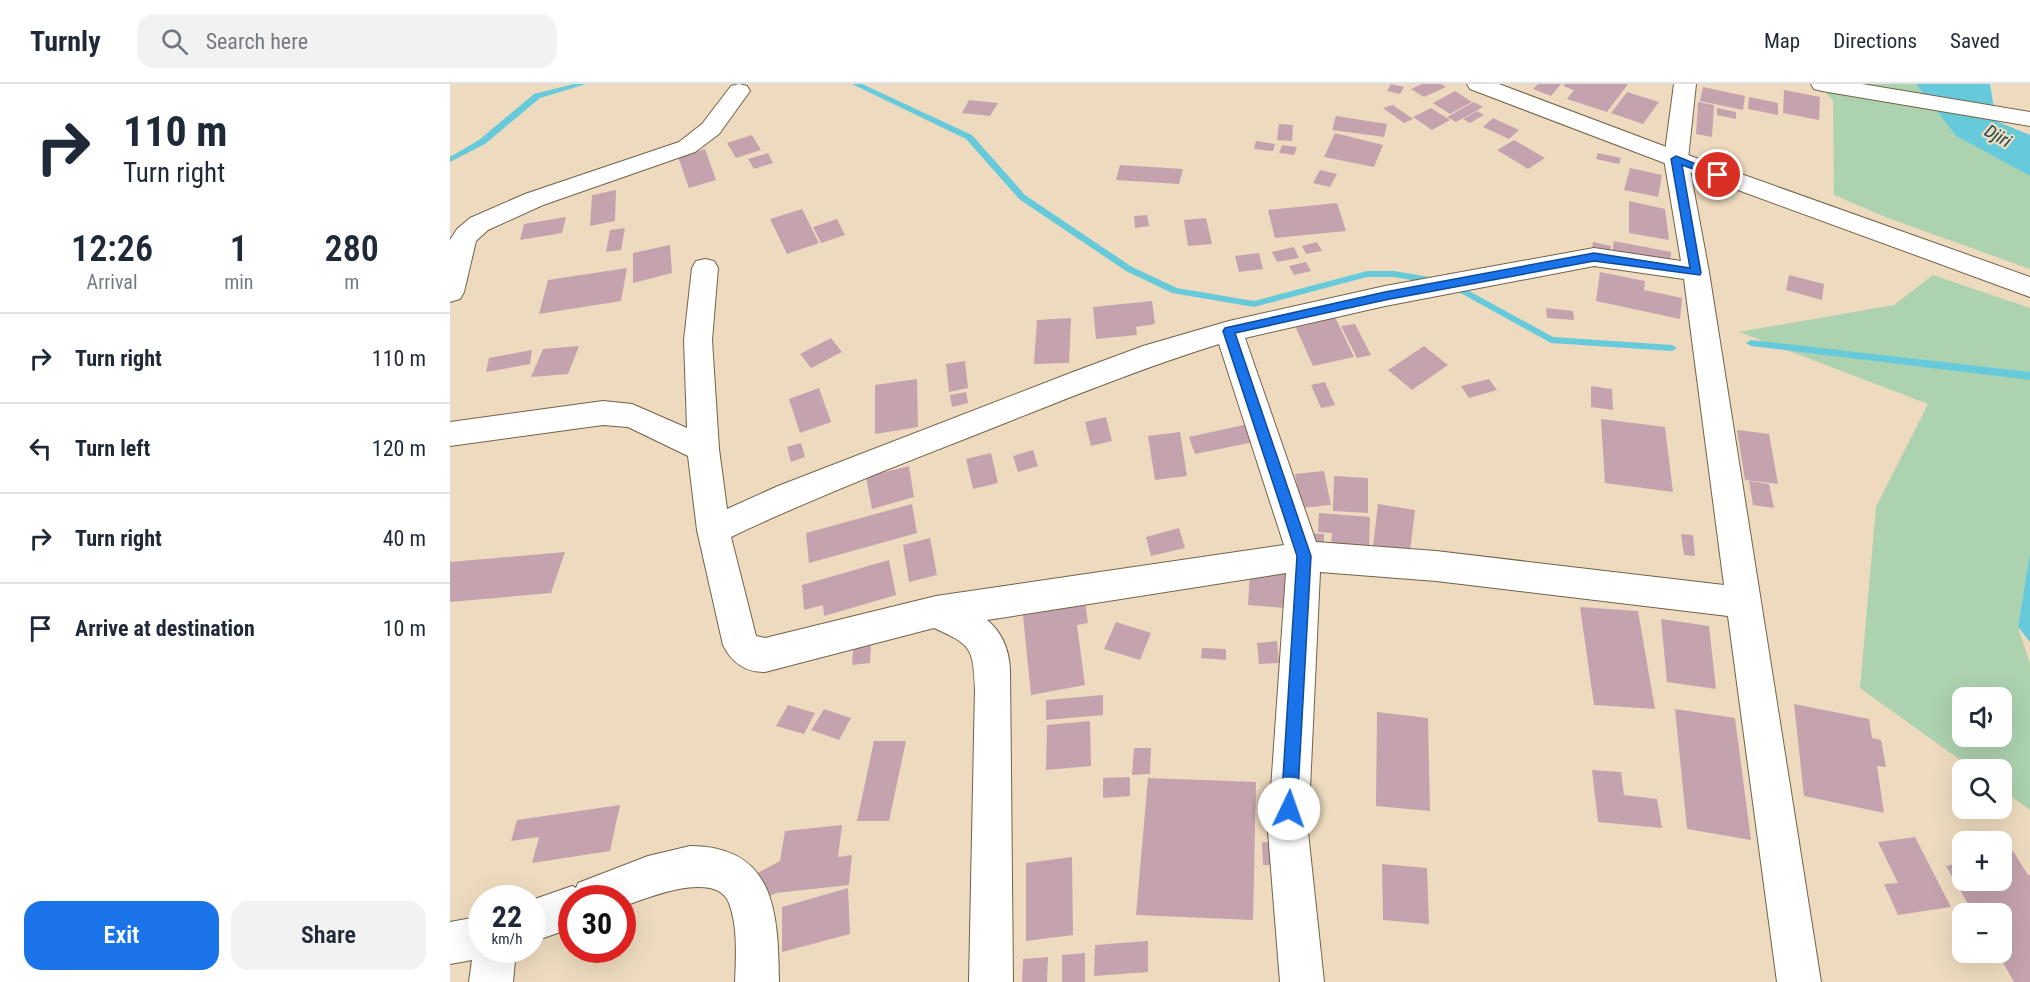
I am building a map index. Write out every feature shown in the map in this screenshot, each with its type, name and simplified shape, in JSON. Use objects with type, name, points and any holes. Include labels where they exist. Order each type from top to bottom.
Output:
[{"type":"main road","points":[[1478,84],[1676,159],[2030,286]]},
{"type":"main road","points":[[1686,84],[1676,159],[1696,273],[1715,418],[1745,603],[1799,982]]},
{"type":"main road","points":[[1822,84],[1887,93],[2029,119]]},
{"type":"main road","points":[[450,292],[462,243],[475,226],[509,209],[687,147],[704,138],[717,124],[739,91]]},
{"type":"main road","points":[[712,530],[789,495],[1071,384],[1153,354],[1229,331],[1385,296],[1594,257],[1696,273]]},
{"type":"main road","points":[[705,268],[699,340],[703,449],[712,530],[741,645],[753,655],[765,655],[936,612],[1304,556],[1436,566],[1745,603]]},
{"type":"main road","points":[[1229,331],[1304,556],[1288,832],[1302,982]]},
{"type":"main road","points":[[450,434],[603,413],[632,416],[703,449]]},
{"type":"main road","points":[[936,612],[970,629],[983,639],[989,650],[993,688],[992,982]]},
{"type":"main road","points":[[629,885],[670,870],[696,866],[727,870],[740,882],[748,896],[757,941],[757,982]]},
{"type":"main road","points":[[450,943],[468,940]]},
{"type":"main road","points":[[491,982],[493,963]]},
{"type":"green space","points":[[1817,84],[1916,84],[1956,136],[2030,176],[2030,269],[1885,217],[1834,195],[1833,100]]},
{"type":"green space","points":[[1933,275],[2030,308],[2030,552],[2018,627],[2030,664],[2030,810],[2012,797],[2012,759],[1959,759],[1860,688],[1876,507],[1928,404],[1739,332],[1894,305]]},
{"type":"water","name":"Djiri","points":[[1916,84],[1990,84],[1996,121],[2030,135],[2030,176],[1956,136]]},
{"type":"water","points":[[2030,552],[2030,642],[2018,627]]},
{"type":"building","points":[[1391,84],[1404,87],[1400,94],[1387,91]]},
{"type":"building","points":[[1422,84],[1441,84],[1446,87],[1424,97],[1411,89]]},
{"type":"building","points":[[1538,84],[1561,84],[1551,96],[1533,89]]},
{"type":"building","points":[[1565,84],[1628,84],[1607,112],[1567,99],[1574,90],[1563,86]]},
{"type":"building","points":[[1703,87],[1745,96],[1743,110],[1700,101]]},
{"type":"building","points":[[1784,90],[1820,97],[1819,120],[1783,113]]},
{"type":"building","points":[[1455,91],[1472,102],[1450,114],[1433,103]]},
{"type":"building","points":[[1627,92],[1659,102],[1643,124],[1611,113]]},
{"type":"building","points":[[1749,97],[1778,103],[1778,115],[1748,109]]},
{"type":"building","points":[[969,100],[998,103],[990,116],[962,113]]},
{"type":"building","points":[[1474,102],[1483,107],[1456,122],[1447,117]]},
{"type":"building","points":[[1698,102],[1714,105],[1712,137],[1696,134]]},
{"type":"building","points":[[1393,105],[1413,119],[1404,123],[1383,108]]},
{"type":"building","points":[[1431,108],[1450,120],[1432,130],[1413,117]]},
{"type":"building","points":[[1717,108],[1736,112],[1736,119],[1717,115]]},
{"type":"building","points":[[1477,111],[1484,115],[1470,123],[1463,119]]},
{"type":"building","points":[[1336,116],[1387,124],[1384,137],[1332,130]]},
{"type":"building","points":[[1493,118],[1519,130],[1509,139],[1483,127]]},
{"type":"building","points":[[1279,124],[1293,125],[1292,141],[1277,140]]},
{"type":"building","points":[[1335,133],[1383,145],[1374,167],[1324,157]]},
{"type":"building","points":[[752,135],[761,150],[736,158],[727,143]]},
{"type":"building","points":[[1514,140],[1545,158],[1528,169],[1497,150]]},
{"type":"building","points":[[1256,141],[1275,144],[1273,151],[1254,149]]},
{"type":"building","points":[[1282,145],[1297,147],[1294,155],[1279,153]]},
{"type":"building","points":[[705,149],[716,180],[689,188],[678,157]]},
{"type":"building","points":[[768,153],[773,163],[754,169],[748,159]]},
{"type":"building","points":[[1598,153],[1621,158],[1619,164],[1596,159]]},
{"type":"building","points":[[1120,165],[1183,169],[1179,184],[1116,180]]},
{"type":"building","points":[[1630,168],[1662,175],[1658,197],[1624,190]]},
{"type":"building","points":[[1320,170],[1337,174],[1330,187],[1313,183]]},
{"type":"building","points":[[616,190],[615,221],[590,226],[592,195]]},
{"type":"building","points":[[1629,201],[1665,209],[1669,240],[1629,233]]},
{"type":"building","points":[[1337,203],[1346,231],[1275,238],[1268,210]]},
{"type":"building","points":[[802,209],[819,243],[787,254],[770,219]]},
{"type":"building","points":[[1147,215],[1149,226],[1135,228],[1134,216]]},
{"type":"building","points":[[566,217],[562,233],[520,240],[524,224]]},
{"type":"building","points":[[1206,218],[1212,244],[1188,246],[1184,220]]},
{"type":"building","points":[[837,219],[845,235],[821,243],[813,227]]},
{"type":"building","points":[[625,228],[621,250],[606,252],[610,230]]},
{"type":"building","points":[[1614,241],[1671,252],[1670,265],[1612,253]]},
{"type":"building","points":[[1317,242],[1322,251],[1306,254],[1302,246]]},
{"type":"building","points":[[1593,242],[1611,246],[1610,252],[1592,248]]},
{"type":"building","points":[[670,245],[672,273],[633,283],[633,253]]},
{"type":"building","points":[[1294,247],[1299,258],[1277,262],[1272,252]]},
{"type":"building","points":[[1259,253],[1263,269],[1239,272],[1235,256]]},
{"type":"building","points":[[1306,262],[1311,271],[1294,275],[1289,266]]},
{"type":"building","points":[[627,268],[621,301],[539,314],[548,280]]},
{"type":"building","points":[[1600,272],[1645,281],[1644,290],[1682,298],[1680,319],[1596,301]]},
{"type":"building","points":[[1789,275],[1824,284],[1822,300],[1786,290]]},
{"type":"building","points":[[1152,301],[1155,324],[1136,327],[1137,335],[1096,339],[1093,307]]},
{"type":"building","points":[[1546,308],[1573,311],[1574,320],[1547,318]]},
{"type":"building","points":[[1335,317],[1354,357],[1313,366],[1295,326]]},
{"type":"building","points":[[1071,318],[1069,363],[1034,364],[1037,320]]},
{"type":"building","points":[[1355,324],[1371,355],[1357,358],[1341,326]]},
{"type":"building","points":[[831,338],[842,352],[811,368],[800,354]]},
{"type":"building","points":[[579,346],[568,374],[531,377],[543,349]]},
{"type":"building","points":[[1424,346],[1448,365],[1412,390],[1388,370]]},
{"type":"building","points":[[532,350],[530,364],[486,372],[489,358]]},
{"type":"building","points":[[965,361],[968,388],[949,392],[946,364]]},
{"type":"building","points":[[917,379],[918,427],[875,434],[875,385]]},
{"type":"building","points":[[1489,379],[1497,390],[1469,398],[1461,386]]},
{"type":"building","points":[[1325,382],[1335,405],[1321,408],[1311,385]]},
{"type":"building","points":[[1591,386],[1612,389],[1613,410],[1591,407]]},
{"type":"building","points":[[819,388],[831,422],[800,433],[789,399]]},
{"type":"building","points":[[966,392],[968,403],[952,407],[950,395]]},
{"type":"building","points":[[1106,417],[1112,441],[1091,446],[1085,422]]},
{"type":"building","points":[[1601,419],[1665,427],[1673,492],[1605,483]]},
{"type":"building","points":[[1248,424],[1254,442],[1195,454],[1189,437]]},
{"type":"building","points":[[1737,430],[1769,434],[1778,484],[1745,480]]},
{"type":"building","points":[[1180,432],[1187,476],[1155,480],[1148,436]]},
{"type":"building","points":[[801,443],[805,457],[791,462],[787,447]]},
{"type":"building","points":[[1033,450],[1038,466],[1018,472],[1013,456]]},
{"type":"building","points":[[991,453],[998,483],[973,489],[966,459]]},
{"type":"building","points":[[909,466],[914,497],[872,509],[866,477]]},
{"type":"building","points":[[1324,471],[1331,505],[1301,508],[1295,474]]},
{"type":"building","points":[[1334,476],[1368,478],[1368,513],[1333,511]]},
{"type":"building","points":[[1749,481],[1769,484],[1774,508],[1753,505]]},
{"type":"building","points":[[912,504],[917,533],[809,563],[806,533]]},
{"type":"building","points":[[1378,504],[1415,510],[1410,552],[1373,546]]},
{"type":"building","points":[[1319,513],[1370,517],[1369,550],[1331,547],[1332,533],[1318,532]]},
{"type":"building","points":[[1179,528],[1185,548],[1151,556],[1146,537]]},
{"type":"building","points":[[1307,533],[1324,534],[1324,548],[1307,547]]},
{"type":"building","points":[[1681,534],[1693,535],[1695,556],[1684,555]]},
{"type":"building","points":[[930,538],[937,575],[909,582],[903,545]]},
{"type":"building","points":[[565,552],[551,593],[450,602],[450,562]]},
{"type":"building","points":[[889,560],[896,595],[824,616],[823,605],[804,610],[802,585]]},
{"type":"building","points":[[1250,571],[1285,573],[1284,608],[1248,605]]},
{"type":"building","points":[[1084,594],[1088,623],[1077,625],[1085,685],[1031,695],[1022,606]]},
{"type":"building","points":[[1580,607],[1638,611],[1655,709],[1594,705]]},
{"type":"building","points":[[1661,619],[1709,626],[1716,689],[1667,682]]},
{"type":"building","points":[[1116,622],[1151,633],[1140,660],[1104,649]]},
{"type":"building","points":[[1277,641],[1279,663],[1259,664],[1257,643]]},
{"type":"building","points":[[871,644],[870,663],[852,665],[853,647]]},
{"type":"building","points":[[1202,648],[1226,649],[1226,660],[1201,658]]},
{"type":"building","points":[[1103,695],[1103,715],[1046,720],[1046,700]]},
{"type":"building","points":[[1794,704],[1869,719],[1872,738],[1881,740],[1886,767],[1877,766],[1884,813],[1804,796]]},
{"type":"building","points":[[788,705],[815,713],[804,734],[776,726]]},
{"type":"building","points":[[824,709],[851,718],[839,740],[811,730]]},
{"type":"building","points":[[1675,709],[1735,718],[1751,840],[1687,829]]},
{"type":"building","points":[[1377,712],[1428,718],[1430,811],[1376,806]]},
{"type":"building","points":[[1090,721],[1091,766],[1046,770],[1047,725]]},
{"type":"building","points":[[874,741],[906,741],[889,821],[857,821]]},
{"type":"building","points":[[1134,748],[1151,748],[1150,774],[1132,775]]},
{"type":"building","points":[[1592,770],[1621,772],[1624,795],[1657,799],[1662,828],[1598,822]]},
{"type":"building","points":[[1130,777],[1130,796],[1103,798],[1103,778]]},
{"type":"building","points":[[1148,778],[1256,782],[1253,920],[1136,915]]},
{"type":"building","points":[[620,805],[610,851],[532,863],[539,837],[511,841],[517,820]]},
{"type":"building","points":[[842,825],[838,857],[852,855],[849,885],[776,893],[760,901],[754,875],[780,861],[785,831]]},
{"type":"building","points":[[1915,837],[1951,907],[1898,915],[1884,884],[1898,883],[1878,842]]},
{"type":"building","points":[[1262,842],[1282,843],[1283,865],[1263,865]]},
{"type":"building","points":[[2012,851],[2030,875],[2030,982],[2014,982],[2003,963],[2012,963],[2012,903],[1968,903],[1961,891],[2012,891]]},
{"type":"building","points":[[1072,857],[1073,935],[1026,941],[1026,863]]},
{"type":"building","points":[[1382,864],[1427,868],[1429,924],[1383,920]]},
{"type":"building","points":[[1952,864],[1952,876],[1946,866]]},
{"type":"building","points":[[848,888],[850,934],[782,952],[782,907]]},
{"type":"building","points":[[1148,941],[1148,972],[1094,976],[1095,945]]},
{"type":"building","points":[[1085,953],[1085,982],[1062,982],[1062,955]]},
{"type":"building","points":[[1048,957],[1047,982],[1022,982],[1023,959]]},
{"type":"waterway","points":[[450,160],[482,142],[537,96],[582,84]]},
{"type":"waterway","points":[[856,84],[969,137],[1022,197],[1129,269],[1175,291],[1254,304],[1367,274],[1394,274],[1435,281]]},
{"type":"waterway","points":[[1451,284],[1551,340],[1672,348]]},
{"type":"waterway","points":[[1751,343],[2030,376]]},
{"type":"route","points":[[1289,809],[1304,556],[1229,331],[1385,296],[1594,257],[1696,273],[1676,159],[1718,175]]}]
